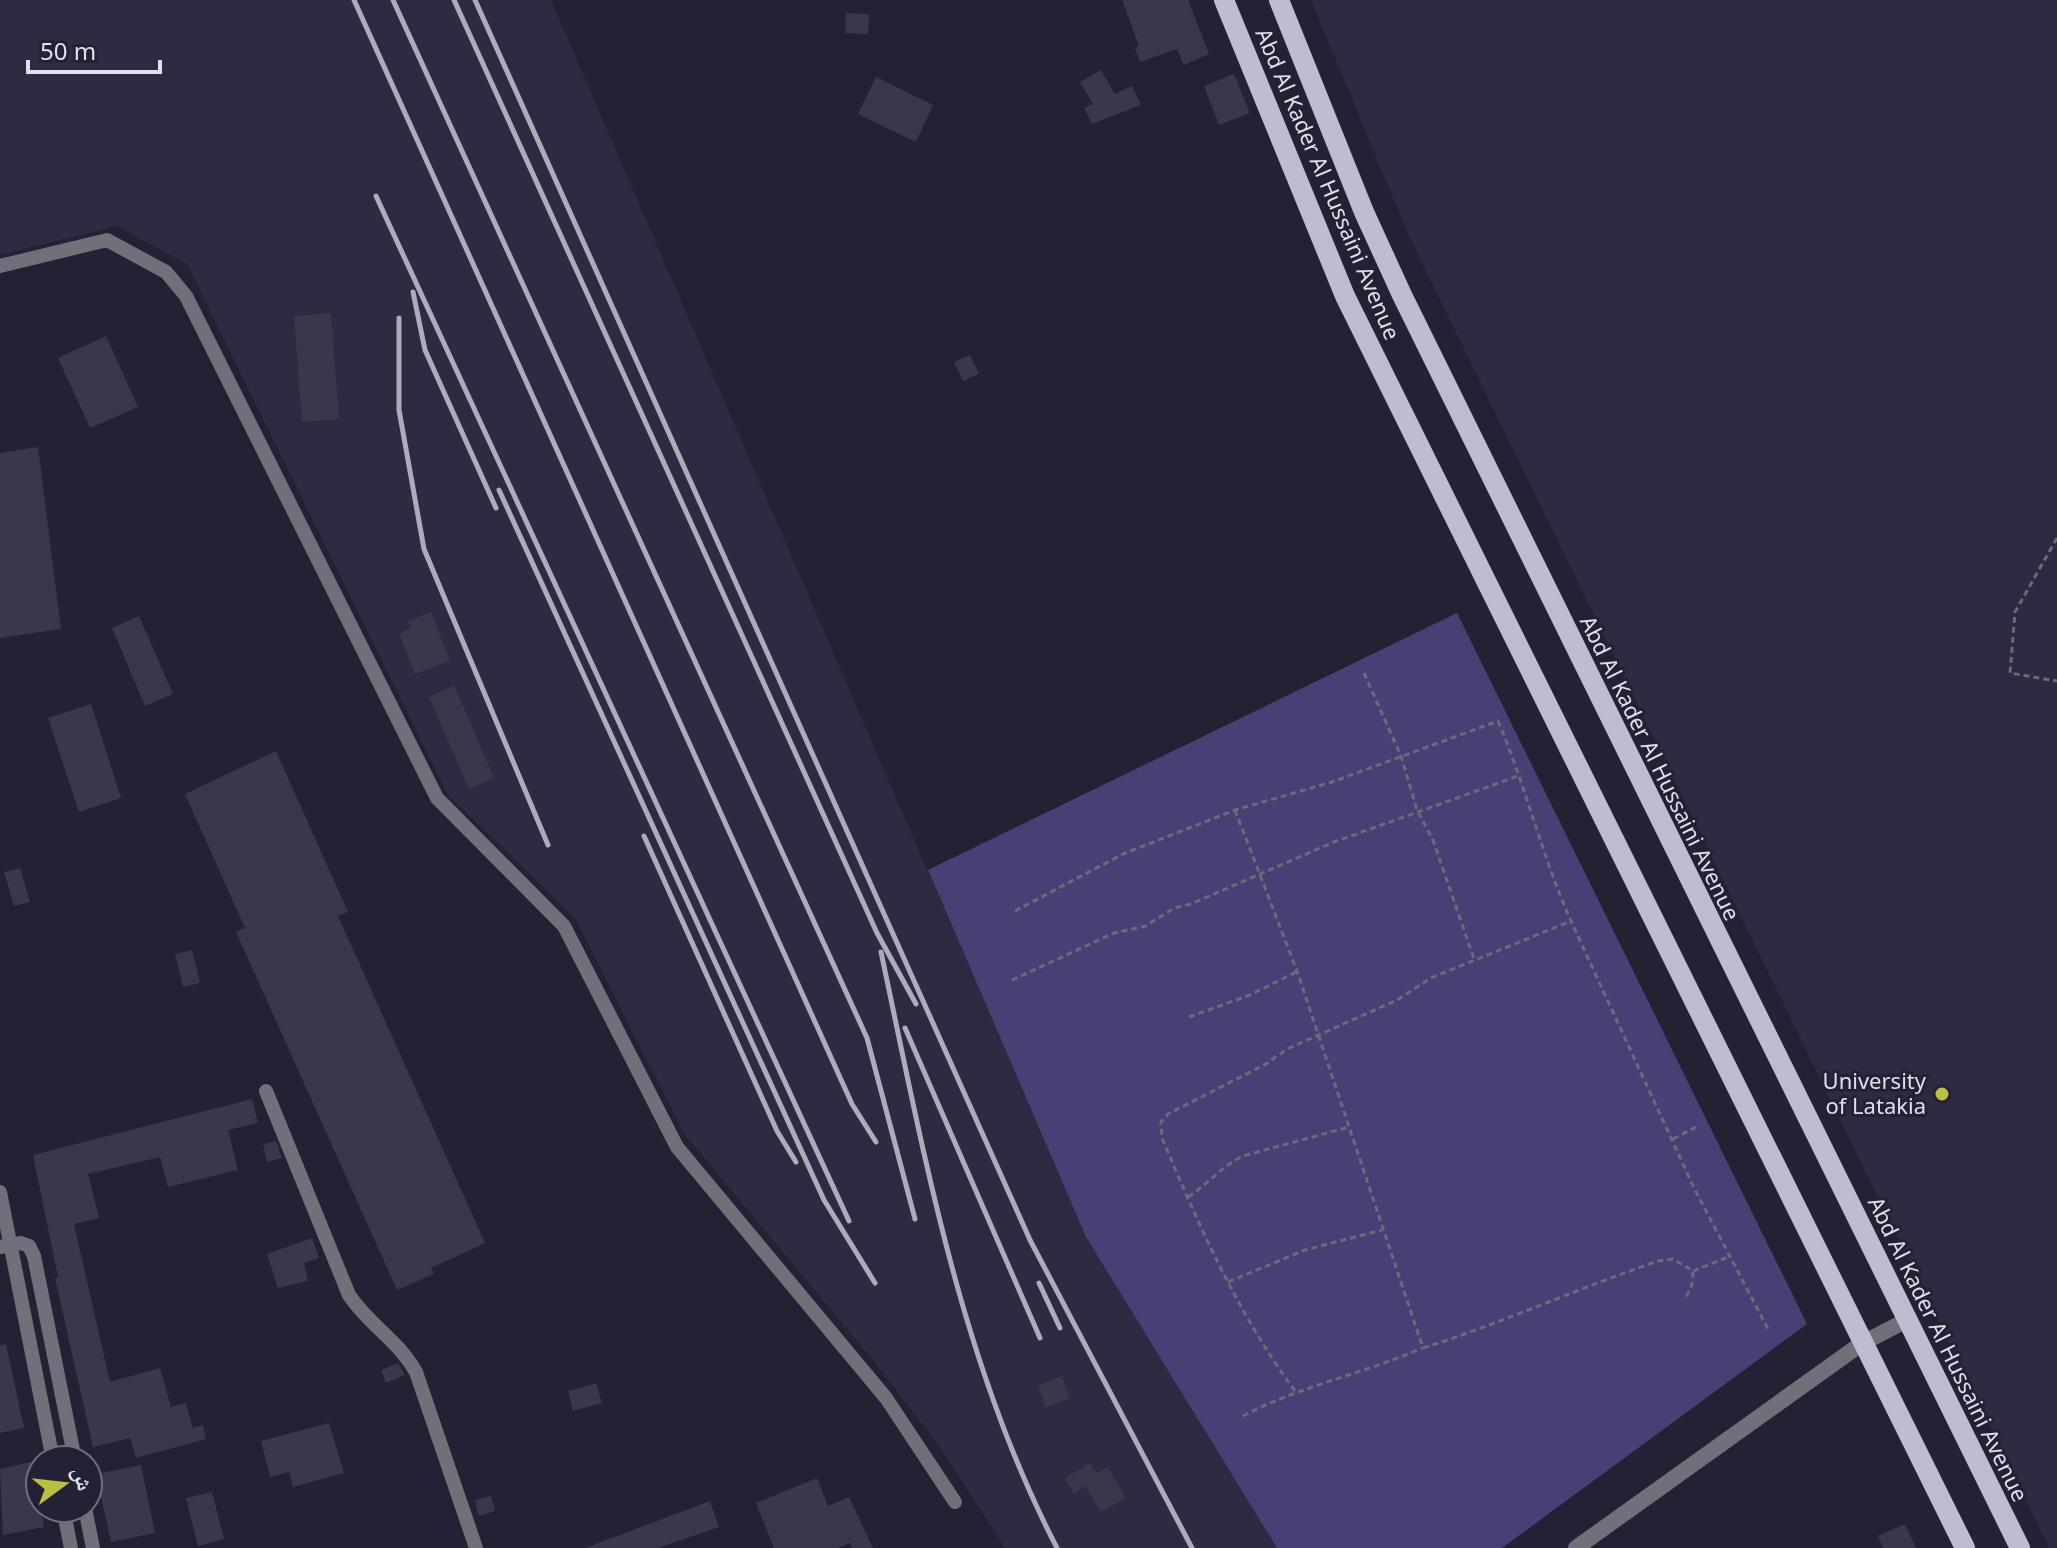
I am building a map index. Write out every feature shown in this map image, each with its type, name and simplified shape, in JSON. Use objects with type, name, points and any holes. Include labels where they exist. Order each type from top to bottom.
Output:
[{"type":"main road","name":"Abd Al Kader Al Hussaini Avenue","points":[[1224,0],[1345,296],[1861,1344],[1965,1548]]},
{"type":"main road","name":"Abd Al Kader Al Hussaini Avenue","points":[[1279,0],[1364,212],[1402,295],[2020,1548]]},
{"type":"street","points":[[0,266],[107,240],[166,272],[186,296],[437,798],[564,926],[677,1147],[886,1398],[955,1502]]},
{"type":"street","points":[[266,1091],[349,1295],[363,1317],[404,1350],[416,1372],[476,1548]]},
{"type":"street","points":[[0,1192],[5,1246],[49,1444]]},
{"type":"street","points":[[5,1246],[29,1246],[34,1256],[72,1444]]},
{"type":"street","points":[[1576,1548],[1861,1344],[1907,1320]]},
{"type":"street","points":[[66,1524],[71,1548]]},
{"type":"street","points":[[88,1524],[93,1548]]},
{"type":"path","points":[[2057,538],[2015,612],[2010,673],[2057,681]]},
{"type":"path","points":[[1364,673],[1401,756],[1417,810],[1433,840],[1474,959]]},
{"type":"path","points":[[1015,911],[1123,854],[1235,810],[1332,782],[1498,721],[1521,775],[1555,885],[1728,1257],[1768,1329]]},
{"type":"path","points":[[1012,980],[1114,933],[1146,926],[1174,908],[1191,904],[1334,842],[1387,826],[1417,810],[1521,775]]},
{"type":"path","points":[[1235,810],[1297,971],[1423,1348]]},
{"type":"path","points":[[1295,1391],[1253,1330],[1228,1282],[1162,1138],[1161,1122],[1168,1114],[1266,1064],[1287,1049],[1474,959],[1571,921]]},
{"type":"path","points":[[1189,1017],[1250,995],[1274,980],[1297,971]]},
{"type":"path","points":[[1673,1139],[1700,1125]]},
{"type":"path","points":[[1188,1197],[1206,1186],[1227,1164],[1243,1156],[1349,1127]]},
{"type":"path","points":[[1228,1282],[1305,1250],[1382,1230]]},
{"type":"path","points":[[1693,1271],[1728,1257]]},
{"type":"path","points":[[1243,1416],[1295,1391],[1356,1375],[1476,1331],[1547,1300],[1658,1261],[1673,1259],[1693,1271]]},
{"type":"path","points":[[1685,1299],[1692,1285],[1693,1271]]},
{"type":"shaded area","points":[[0,0],[551,0],[1086,1237],[1277,1548],[1005,1548],[939,1446],[872,1359],[685,1135],[575,918],[448,795],[187,264],[117,226],[0,255]]},
{"type":"shaded area","name":"University of Latakia","points":[[1311,0],[2057,0],[2057,1548],[2049,1548],[1408,234]]},
{"type":"shaded area","points":[[1457,613],[1807,1324],[1502,1548],[1277,1548],[1086,1237],[928,870]]},
{"type":"building","points":[[1122,0],[1188,0],[1209,54],[1184,65],[1177,49],[1140,62],[1135,48],[1139,46]]},
{"type":"building","points":[[846,13],[869,14],[868,34],[845,33]]},
{"type":"building","points":[[1101,70],[1115,94],[1132,86],[1141,105],[1092,124],[1084,108],[1093,104],[1080,82]]},
{"type":"building","points":[[1234,74],[1250,113],[1219,125],[1204,86]]},
{"type":"building","points":[[876,77],[933,105],[916,142],[858,114]]},
{"type":"building","points":[[331,313],[339,419],[302,422],[294,316]]},
{"type":"building","points":[[106,336],[138,407],[90,428],[58,358]]},
{"type":"building","points":[[970,355],[979,374],[963,381],[954,362]]},
{"type":"building","points":[[38,447],[61,629],[0,638],[0,453]]},
{"type":"building","points":[[431,612],[450,661],[415,674],[399,633],[411,628],[408,621]]},
{"type":"building","points":[[139,616],[173,694],[145,706],[112,628]]},
{"type":"building","points":[[454,685],[494,778],[469,789],[429,697]]},
{"type":"building","points":[[91,704],[121,798],[79,812],[48,718]]},
{"type":"building","points":[[276,751],[348,912],[338,916],[485,1243],[431,1268],[434,1274],[397,1290],[236,932],[245,928],[185,794]]},
{"type":"building","points":[[20,868],[30,902],[14,906],[4,872]]},
{"type":"building","points":[[192,950],[200,983],[183,987],[175,954]]},
{"type":"building","points":[[252,1099],[258,1123],[228,1130],[238,1170],[168,1187],[160,1157],[88,1174],[99,1218],[74,1224],[110,1382],[160,1368],[171,1407],[186,1403],[193,1428],[203,1425],[206,1439],[136,1458],[130,1438],[92,1444],[55,1278],[58,1277],[33,1155]]},
{"type":"building","points":[[276,1141],[282,1158],[267,1162],[263,1144]]},
{"type":"building","points":[[312,1238],[319,1258],[304,1263],[308,1281],[278,1288],[267,1254]]},
{"type":"building","points":[[6,1344],[24,1428],[0,1433],[0,1345]]},
{"type":"building","points":[[398,1363],[405,1375],[386,1383],[381,1370]]},
{"type":"building","points":[[1062,1376],[1070,1398],[1046,1408],[1038,1385]]},
{"type":"building","points":[[596,1383],[602,1403],[573,1411],[568,1391]]},
{"type":"building","points":[[329,1423],[344,1473],[293,1487],[289,1472],[270,1477],[261,1441]]},
{"type":"building","points":[[1090,1463],[1097,1473],[1108,1467],[1126,1498],[1101,1512],[1085,1486],[1074,1493],[1065,1478]]},
{"type":"building","points":[[24,1464],[24,1524],[43,1524],[44,1527],[3,1535],[0,1469]]},
{"type":"building","points":[[141,1465],[155,1533],[111,1542],[104,1510],[104,1472]]},
{"type":"building","points":[[817,1478],[828,1506],[849,1497],[873,1548],[852,1548],[850,1543],[838,1548],[774,1548],[756,1503]]},
{"type":"building","points":[[212,1492],[224,1539],[198,1546],[186,1498]]},
{"type":"building","points":[[491,1496],[495,1511],[479,1516],[475,1500]]},
{"type":"building","points":[[710,1501],[719,1527],[658,1548],[585,1548]]},
{"type":"building","points":[[1905,1524],[1916,1548],[1883,1548],[1878,1536]]},
{"type":"railway","points":[[354,0],[852,1104],[876,1142]]},
{"type":"railway","points":[[393,0],[867,1038],[915,1219]]},
{"type":"railway","points":[[454,0],[877,933],[916,1004]]},
{"type":"railway","points":[[475,0],[1030,1240],[1192,1548]]},
{"type":"railway","points":[[376,196],[849,1221]]},
{"type":"railway","points":[[413,292],[425,350],[496,508]]},
{"type":"railway","points":[[399,318],[399,410],[424,549],[548,845]]},
{"type":"railway","points":[[499,490],[824,1200],[875,1283]]},
{"type":"railway","points":[[644,836],[777,1131],[796,1162]]},
{"type":"railway","points":[[881,952],[930,1181],[970,1331],[1024,1478],[1057,1548]]},
{"type":"railway","points":[[905,1028],[1040,1338]]},
{"type":"railway","points":[[1039,1283],[1060,1328]]},
{"type":"place","name":"University of Latakia","points":[[1942,1094]]}]
